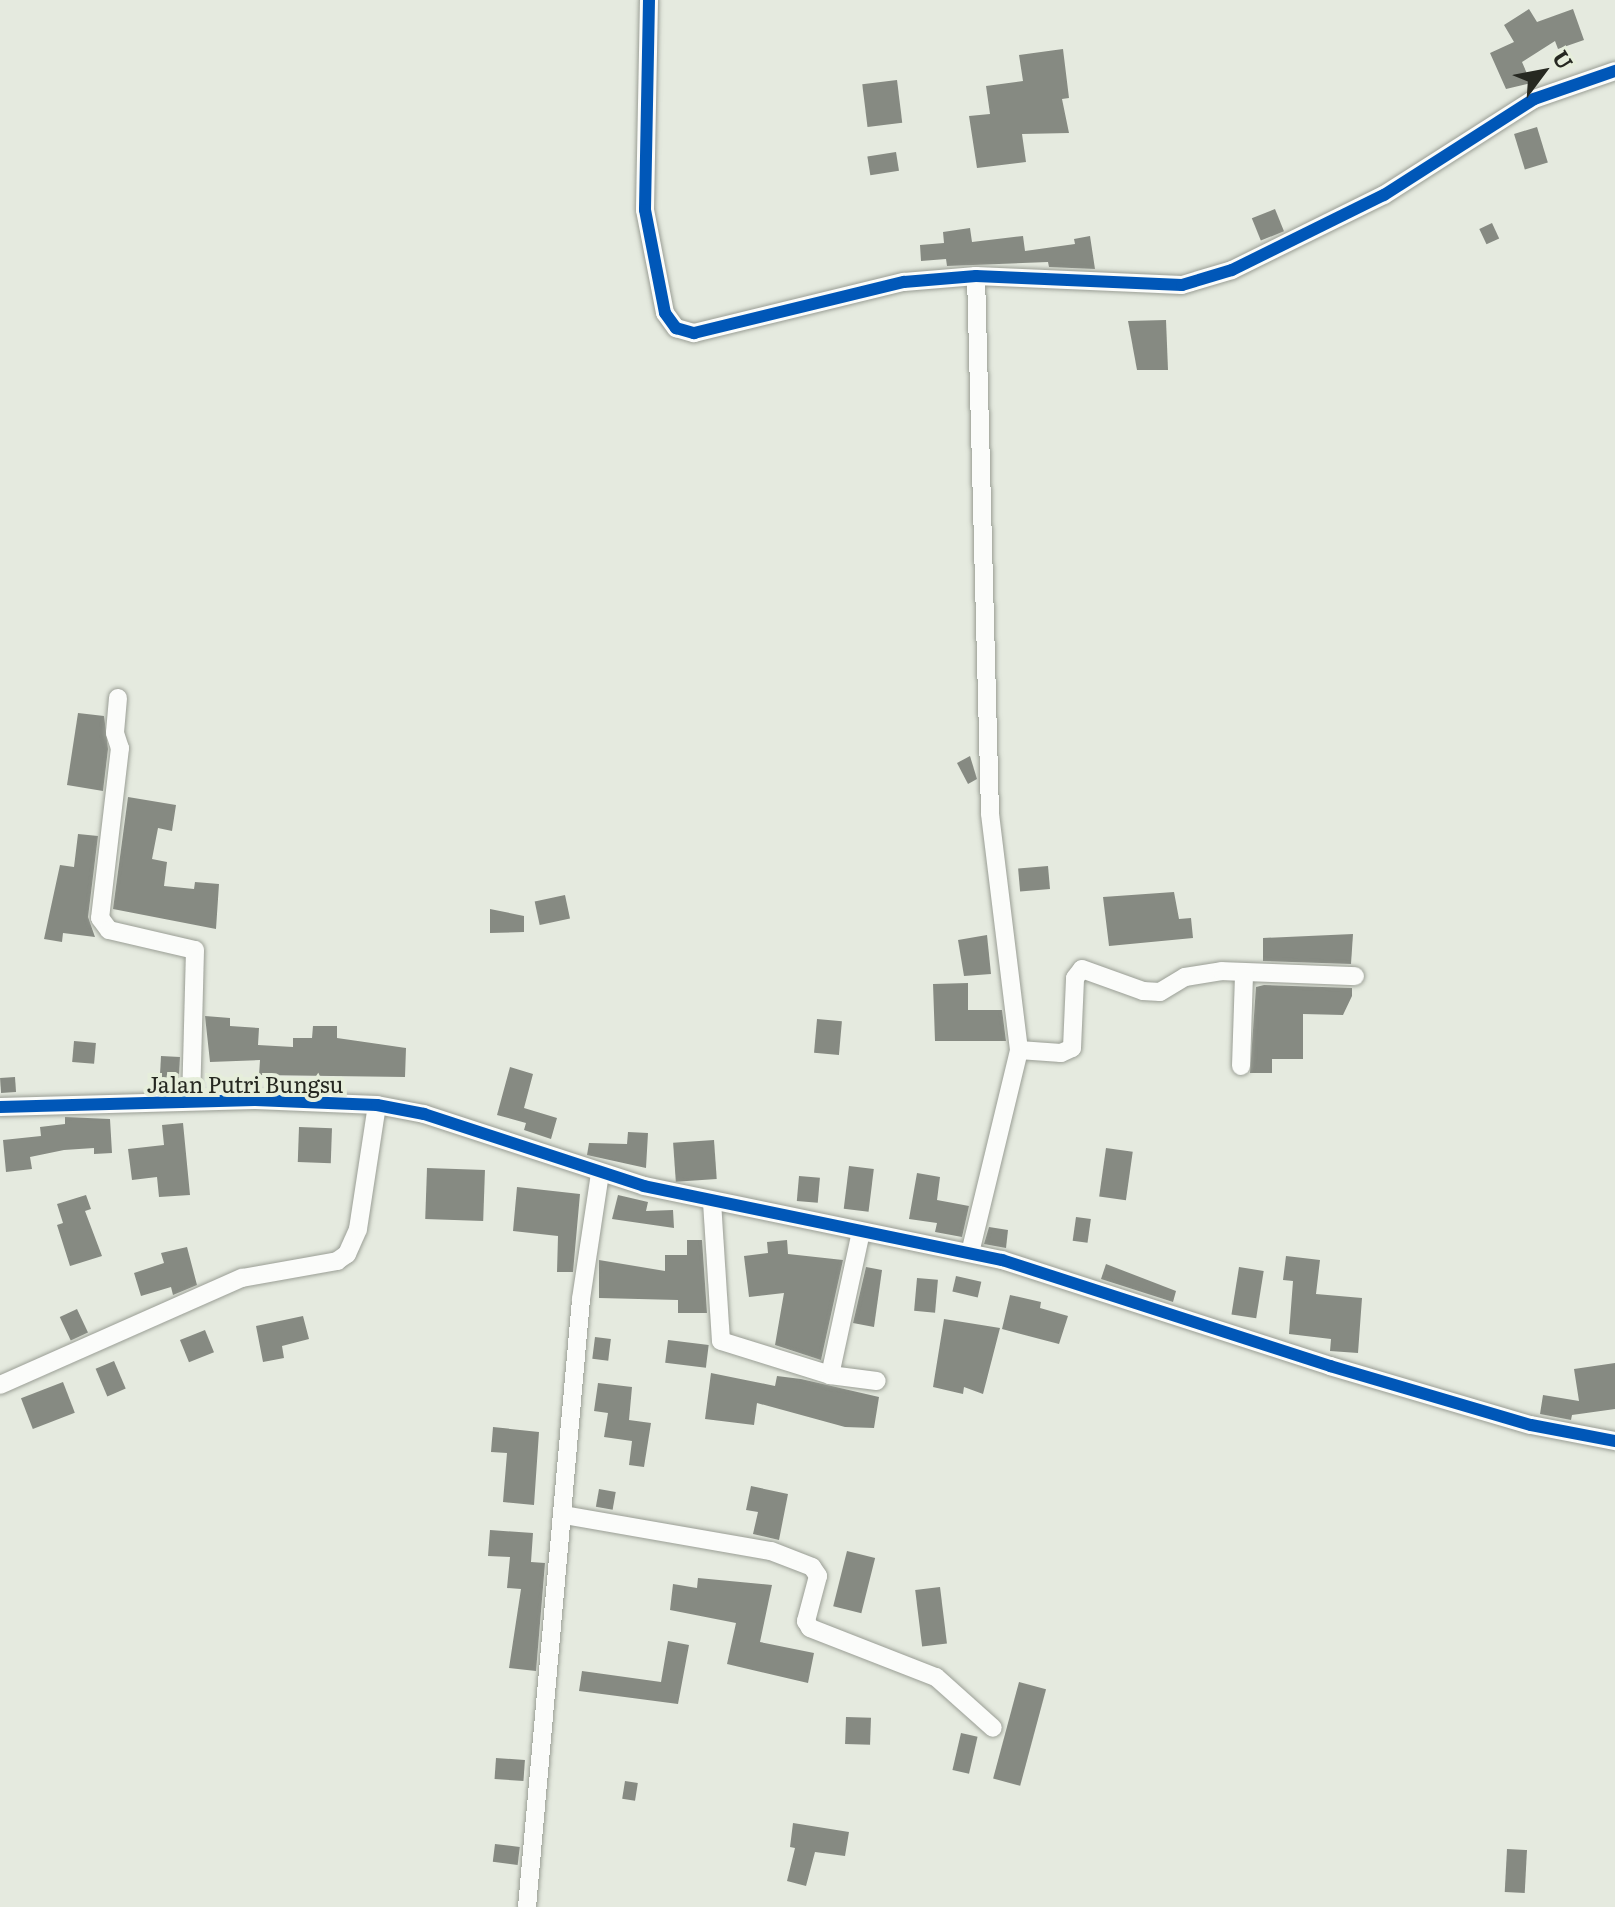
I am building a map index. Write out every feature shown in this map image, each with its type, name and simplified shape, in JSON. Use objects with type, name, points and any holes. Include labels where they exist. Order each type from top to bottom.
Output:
[{"type":"street","points":[[649,0],[645,210],[669,323],[694,333],[904,282],[976,276],[1182,285],[1220,274],[1384,195],[1534,99],[1615,71]]},
{"type":"street","points":[[970,1253],[1019,1050],[990,813],[976,276]]},
{"type":"street","points":[[118,698],[115,733],[120,748],[100,918],[109,930],[195,950],[191,1101]]},
{"type":"street","points":[[1019,1050],[1061,1053],[1072,1048],[1075,978],[1082,969],[1143,991],[1160,992],[1204,973],[1355,976]]},
{"type":"street","points":[[1241,1066],[1244,974]]},
{"type":"street","name":"Jalan Putri Bungsu","points":[[0,1107],[191,1101],[377,1105],[488,1131],[600,1174],[712,1202],[970,1253],[1531,1425],[1615,1441]]},
{"type":"street","points":[[0,1385],[242,1278],[337,1261],[347,1254],[358,1229],[377,1105]]},
{"type":"street","points":[[527,1907],[581,1299],[600,1174]]},
{"type":"street","points":[[712,1202],[721,1341],[830,1375],[877,1381]]},
{"type":"street","points":[[830,1375],[861,1232]]},
{"type":"street","points":[[564,1515],[771,1551],[812,1567],[818,1576],[806,1621],[810,1628],[936,1677],[993,1728]]},
{"type":"building","points":[[1529,9],[1537,22],[1573,9],[1584,40],[1558,49],[1555,41],[1522,62],[1531,83],[1506,89],[1490,53],[1514,42],[1504,25]]},
{"type":"building","points":[[1063,49],[1069,98],[1062,99],[1069,133],[1022,134],[1026,162],[977,168],[969,116],[990,114],[986,86],[1023,81],[1019,55]]},
{"type":"building","points":[[897,80],[902,123],[868,127],[862,84]]},
{"type":"building","points":[[1537,127],[1548,162],[1525,169],[1514,134]]},
{"type":"building","points":[[896,152],[899,171],[870,175],[867,157]]},
{"type":"building","points":[[1275,209],[1284,231],[1261,241],[1252,218]]},
{"type":"building","points":[[1492,223],[1499,238],[1486,244],[1479,229]]},
{"type":"building","points":[[970,228],[972,242],[1023,236],[1025,251],[1075,244],[1074,239],[1090,236],[1095,269],[1049,267],[1048,262],[947,266],[946,259],[921,261],[920,245],[944,243],[943,232]]},
{"type":"building","points":[[1166,320],[1168,370],[1137,370],[1128,321]]},
{"type":"building","points":[[78,713],[104,716],[108,749],[103,791],[67,785]]},
{"type":"building","points":[[970,756],[977,779],[968,784],[957,763]]},
{"type":"building","points":[[128,797],[176,805],[172,831],[158,828],[152,859],[167,862],[164,886],[194,889],[195,882],[219,884],[216,929],[113,909]]},
{"type":"building","points":[[78,834],[98,836],[88,917],[95,937],[63,933],[62,942],[44,939],[60,865],[74,867]]},
{"type":"building","points":[[1048,866],[1050,889],[1020,892],[1018,869]]},
{"type":"building","points":[[1174,892],[1179,919],[1191,918],[1193,938],[1109,946],[1103,897]]},
{"type":"building","points":[[565,895],[570,918],[540,925],[535,901]]},
{"type":"building","points":[[490,909],[524,916],[524,932],[490,933]]},
{"type":"building","points":[[1353,934],[1351,964],[1263,961],[1263,938]]},
{"type":"building","points":[[987,935],[991,974],[964,976],[958,940]]},
{"type":"building","points":[[968,983],[968,1010],[1002,1010],[1006,1041],[935,1041],[933,984]]},
{"type":"building","points":[[1256,987],[1352,988],[1352,996],[1343,1015],[1303,1014],[1303,1059],[1272,1059],[1272,1073],[1250,1073]]},
{"type":"building","points":[[205,1016],[230,1018],[230,1026],[259,1028],[258,1045],[293,1047],[293,1038],[312,1038],[313,1026],[337,1026],[337,1038],[406,1048],[405,1077],[259,1075],[260,1060],[210,1062]]},
{"type":"building","points":[[817,1019],[842,1021],[839,1055],[814,1053]]},
{"type":"building","points":[[74,1041],[96,1043],[94,1064],[72,1062]]},
{"type":"building","points":[[161,1056],[180,1057],[179,1083],[160,1082]]},
{"type":"building","points":[[510,1067],[533,1074],[524,1108],[557,1118],[551,1139],[524,1130],[526,1123],[497,1115]]},
{"type":"building","points":[[15,1077],[16,1092],[1,1093],[0,1078]]},
{"type":"building","points":[[65,1117],[110,1119],[112,1153],[94,1154],[94,1148],[64,1150],[30,1157],[32,1169],[6,1172],[3,1140],[41,1136],[40,1127],[65,1124]]},
{"type":"building","points":[[183,1123],[190,1195],[159,1197],[157,1177],[132,1180],[128,1149],[164,1145],[162,1125]]},
{"type":"building","points":[[299,1127],[332,1128],[331,1163],[298,1162]]},
{"type":"building","points":[[628,1132],[648,1133],[646,1168],[587,1155],[589,1143],[627,1144]]},
{"type":"building","points":[[714,1140],[717,1179],[676,1182],[673,1143]]},
{"type":"building","points":[[1106,1148],[1133,1152],[1126,1200],[1099,1197]]},
{"type":"building","points":[[849,1166],[874,1169],[869,1212],[844,1209]]},
{"type":"building","points":[[427,1168],[485,1170],[483,1221],[425,1219]]},
{"type":"building","points":[[917,1173],[940,1177],[937,1200],[969,1206],[962,1237],[935,1232],[937,1223],[909,1219]]},
{"type":"building","points":[[799,1176],[820,1178],[818,1203],[797,1201]]},
{"type":"building","points":[[517,1187],[580,1194],[573,1272],[557,1272],[558,1236],[513,1231]]},
{"type":"building","points":[[86,1195],[91,1209],[85,1211],[102,1256],[70,1266],[57,1225],[63,1223],[57,1204]]},
{"type":"building","points":[[618,1195],[648,1202],[646,1211],[673,1210],[674,1228],[612,1219]]},
{"type":"building","points":[[1076,1217],[1091,1219],[1088,1243],[1073,1241]]},
{"type":"building","points":[[989,1227],[1008,1230],[1006,1248],[984,1244]]},
{"type":"building","points":[[687,1240],[702,1240],[707,1313],[678,1313],[678,1300],[599,1298],[599,1260],[665,1271],[665,1255],[687,1255]]},
{"type":"building","points":[[787,1240],[788,1254],[843,1260],[821,1360],[775,1345],[784,1293],[749,1297],[744,1256],[768,1253],[767,1242]]},
{"type":"building","points":[[187,1247],[197,1285],[173,1295],[171,1287],[141,1296],[134,1273],[164,1263],[161,1253]]},
{"type":"building","points":[[1286,1256],[1320,1260],[1316,1294],[1362,1298],[1358,1353],[1330,1351],[1331,1339],[1289,1334],[1293,1281],[1283,1280]]},
{"type":"building","points":[[1106,1264],[1176,1291],[1173,1302],[1101,1279]]},
{"type":"building","points":[[866,1267],[882,1270],[874,1327],[853,1323]]},
{"type":"building","points":[[1239,1267],[1264,1271],[1256,1318],[1231,1314]]},
{"type":"building","points":[[956,1276],[981,1282],[978,1297],[952,1292]]},
{"type":"building","points":[[917,1278],[938,1280],[935,1313],[914,1311]]},
{"type":"building","points":[[1010,1295],[1041,1302],[1040,1308],[1068,1316],[1059,1344],[1002,1329]]},
{"type":"building","points":[[77,1309],[88,1333],[71,1341],[60,1317]]},
{"type":"building","points":[[303,1316],[309,1339],[282,1346],[284,1358],[263,1362],[256,1326]]},
{"type":"building","points":[[944,1319],[1000,1328],[983,1394],[964,1387],[963,1394],[933,1387]]},
{"type":"building","points":[[205,1330],[214,1352],[189,1362],[180,1340]]},
{"type":"building","points":[[595,1337],[611,1339],[608,1361],[592,1359]]},
{"type":"building","points":[[668,1340],[709,1345],[706,1368],[665,1363]]},
{"type":"building","points":[[114,1361],[126,1389],[107,1396],[96,1369]]},
{"type":"building","points":[[1615,1363],[1615,1409],[1572,1415],[1571,1420],[1540,1414],[1543,1395],[1579,1401],[1574,1369]]},
{"type":"building","points":[[711,1373],[775,1386],[777,1376],[801,1379],[879,1397],[874,1428],[845,1427],[757,1403],[754,1425],[705,1419]]},
{"type":"building","points":[[63,1382],[75,1413],[33,1429],[21,1398]]},
{"type":"building","points":[[598,1383],[632,1387],[629,1420],[651,1423],[644,1467],[629,1465],[632,1441],[604,1437],[608,1413],[594,1411]]},
{"type":"building","points":[[493,1427],[539,1432],[534,1505],[503,1502],[507,1453],[491,1452]]},
{"type":"building","points":[[751,1486],[788,1494],[779,1540],[753,1534],[758,1512],[746,1510]]},
{"type":"building","points":[[599,1489],[616,1492],[613,1510],[596,1507]]},
{"type":"building","points":[[490,1530],[533,1533],[531,1562],[545,1563],[536,1671],[509,1668],[521,1589],[507,1588],[510,1557],[488,1556]]},
{"type":"building","points":[[847,1551],[875,1558],[861,1613],[833,1606]]},
{"type":"building","points":[[698,1578],[772,1585],[760,1642],[814,1653],[808,1683],[727,1664],[736,1623],[670,1610],[673,1584],[697,1588]]},
{"type":"building","points":[[940,1587],[947,1644],[922,1647],[915,1590]]},
{"type":"building","points":[[668,1641],[689,1645],[678,1704],[579,1691],[582,1671],[661,1682]]},
{"type":"building","points":[[1019,1682],[1046,1689],[1020,1786],[993,1779]]},
{"type":"building","points":[[846,1717],[871,1718],[870,1745],[845,1744]]},
{"type":"building","points":[[961,1733],[978,1737],[969,1774],[952,1770]]},
{"type":"building","points":[[496,1758],[525,1760],[523,1781],[495,1779]]},
{"type":"building","points":[[625,1781],[638,1783],[635,1801],[622,1799]]},
{"type":"building","points":[[793,1823],[849,1832],[845,1856],[815,1852],[806,1886],[787,1881],[795,1848],[790,1847]]},
{"type":"building","points":[[495,1844],[520,1847],[518,1865],[493,1862]]},
{"type":"building","points":[[1507,1849],[1527,1850],[1525,1893],[1505,1892]]},
{"type":"cycle path","points":[[649,0],[645,210],[665,313],[676,328],[694,333],[904,282],[976,276],[1182,285],[1232,270],[1384,195],[1534,99],[1615,71]]},
{"type":"cycle path","points":[[0,1107],[255,1100],[377,1105],[424,1114],[644,1186],[1002,1260],[1330,1366],[1531,1425],[1615,1441]]}]
